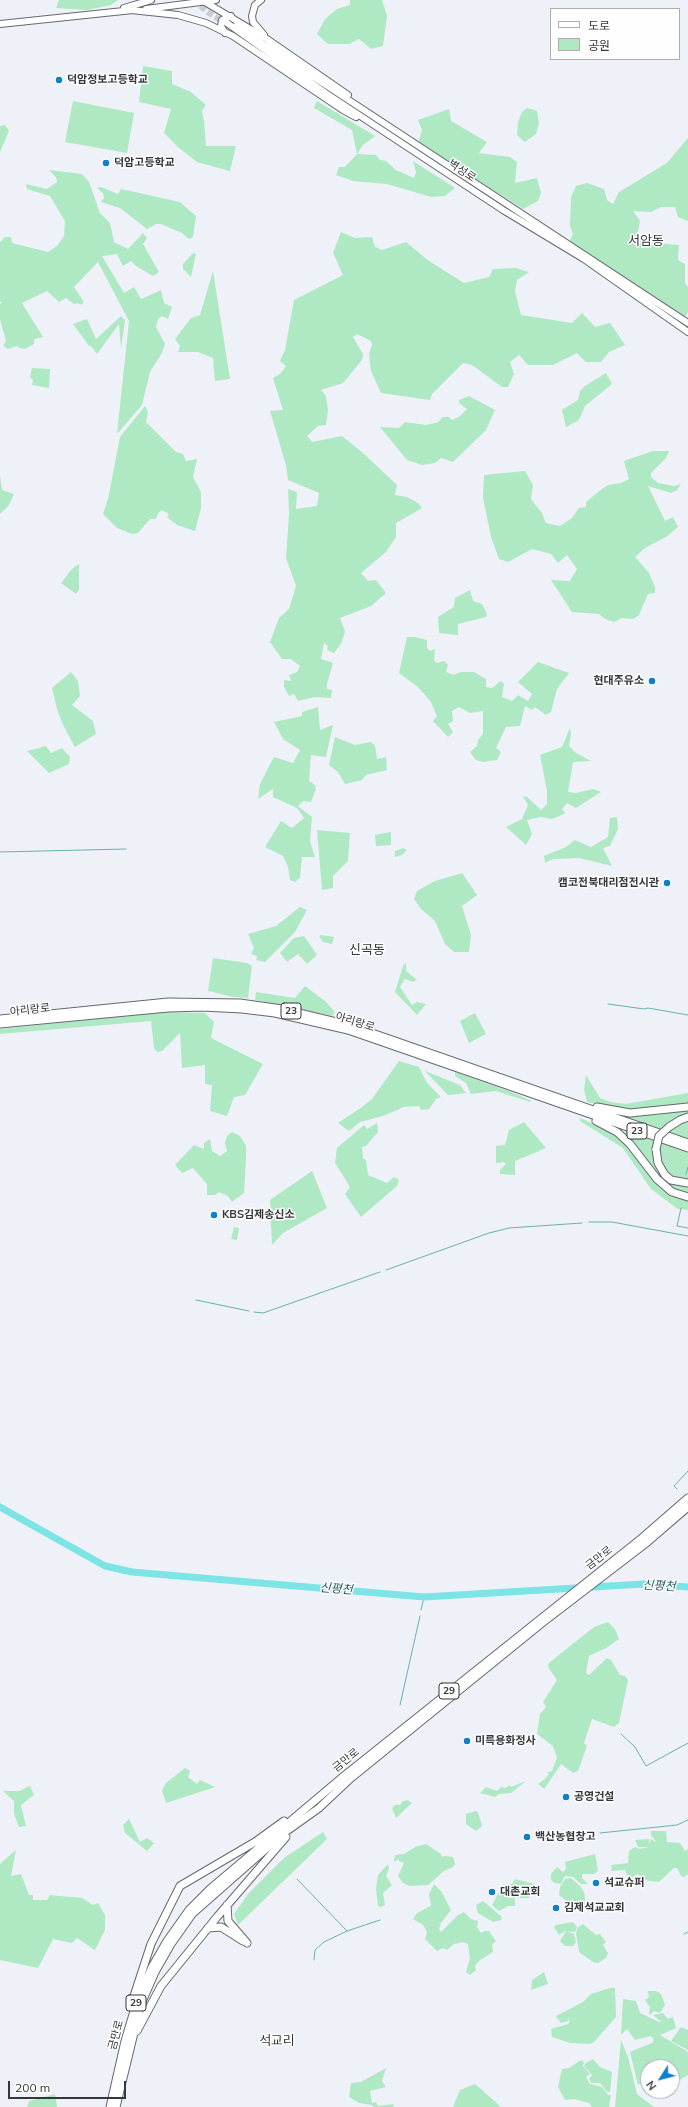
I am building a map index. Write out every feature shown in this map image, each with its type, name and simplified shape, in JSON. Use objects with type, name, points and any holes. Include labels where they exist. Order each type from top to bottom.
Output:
[{"type":"highway","name":"아리랑로","points":[[0,1019],[168,1002],[240,1003],[282,1009],[350,1025],[568,1105]]},
{"type":"highway","name":"아리랑로","points":[[0,1024],[168,1008],[203,1007],[242,1009],[275,1013],[348,1030],[568,1105],[688,1142]]},
{"type":"highway","points":[[688,1108],[630,1113],[590,1105],[587,1111],[588,1118],[617,1132],[630,1144],[657,1179],[672,1192],[688,1197]]},
{"type":"highway","name":"아리랑로","points":[[587,1111],[688,1148]]},
{"type":"highway","points":[[688,1117],[669,1127],[659,1136],[656,1149],[658,1163],[665,1175],[671,1180],[688,1183]]},
{"type":"highway","name":"금만로","points":[[644,1541],[688,1498]]},
{"type":"highway","name":"금만로","points":[[110,2107],[125,2041],[137,2001],[152,1967],[167,1941],[191,1912],[310,1804],[347,1777],[540,1621],[688,1507]]},
{"type":"highway","name":"금만로","points":[[208,1895],[319,1808],[347,1777]]},
{"type":"highway","points":[[125,2041],[131,2007],[151,1944],[180,1886],[255,1842],[310,1804]]},
{"type":"highway","points":[[130,2048],[151,2002],[161,1986],[208,1928],[282,1842],[319,1808]]},
{"type":"highway","points":[[208,1928],[221,1927],[246,1943],[228,1921],[228,1905]]},
{"type":"highway","name":"금만로","points":[[116,2107],[141,2004],[155,1972],[191,1912]]},
{"type":"main road","points":[[110,11],[151,0]]},
{"type":"main road","points":[[180,0],[185,5]]},
{"type":"main road","points":[[0,24],[110,11],[185,5],[216,0]]},
{"type":"main road","points":[[261,0],[255,5],[252,16],[254,22],[267,39]]},
{"type":"main road","points":[[204,1],[228,20],[267,39],[342,90],[370,114]]},
{"type":"main road","points":[[130,10],[189,17],[225,33],[342,110],[374,124]]},
{"type":"main road","points":[[225,33],[221,26],[222,20],[228,20]]},
{"type":"main road","name":"벽성로","points":[[228,20],[688,322]]},
{"type":"main road","name":"벽성로","points":[[228,20],[374,124],[503,210],[584,259],[688,332]]},
{"type":"green space","points":[[59,0],[118,0],[111,5],[87,10],[56,8]]},
{"type":"green space","points":[[350,0],[382,0],[387,16],[383,46],[371,49],[359,39],[349,44],[328,44],[317,34],[325,19],[337,9],[350,5]]},
{"type":"green space","points":[[143,66],[172,71],[172,84],[191,92],[206,105],[202,111],[206,146],[236,146],[230,171],[197,162],[179,148],[164,133],[171,109],[139,102]]},
{"type":"green space","points":[[73,101],[134,113],[127,153],[65,142]]},
{"type":"green space","points":[[317,101],[375,136],[363,145],[357,154],[352,130],[314,108]]},
{"type":"green space","points":[[527,108],[537,111],[539,123],[536,134],[525,142],[517,135],[518,122],[522,112]]},
{"type":"green space","points":[[449,109],[451,121],[487,142],[479,153],[510,157],[517,162],[515,183],[537,178],[541,193],[538,201],[523,209],[418,143],[422,130],[418,120]]},
{"type":"green space","points":[[5,125],[9,131],[0,152],[0,126]]},
{"type":"green space","points":[[688,138],[688,221],[678,217],[675,207],[661,207],[651,212],[633,211],[640,221],[638,232],[639,237],[656,243],[679,245],[678,260],[685,264],[685,283],[688,287],[688,311],[686,316],[679,321],[573,249],[570,240],[573,234],[570,226],[571,197],[576,186],[587,183],[604,189],[607,200],[613,204],[619,192],[667,163]]},
{"type":"green space","points":[[357,154],[376,155],[380,160],[386,161],[396,170],[414,178],[416,172],[413,161],[455,188],[445,196],[431,197],[387,184],[353,181],[336,175],[339,167],[345,167]]},
{"type":"green space","points":[[49,170],[82,174],[89,182],[100,213],[110,223],[114,242],[128,249],[143,233],[147,238],[143,244],[159,272],[153,276],[136,266],[131,261],[123,266],[117,254],[102,256],[124,293],[134,287],[141,299],[161,290],[164,303],[172,307],[168,319],[162,316],[158,319],[156,327],[165,344],[162,353],[150,372],[142,405],[117,434],[129,321],[98,262],[74,287],[84,302],[81,305],[78,303],[74,304],[66,298],[59,302],[47,291],[22,303],[43,337],[34,339],[34,344],[25,349],[17,346],[8,349],[3,346],[6,341],[0,319],[0,304],[2,303],[0,301],[0,242],[5,237],[11,237],[12,243],[48,252],[57,246],[64,236],[65,221],[50,196],[27,189],[26,184],[47,189],[57,182],[56,177]]},
{"type":"green space","points":[[101,187],[118,194],[121,189],[180,202],[196,216],[193,237],[189,239],[182,233],[161,224],[156,224],[147,229],[120,208],[101,202],[104,198],[103,193],[97,188]]},
{"type":"green space","points":[[341,232],[355,238],[372,237],[375,247],[382,250],[406,242],[429,261],[464,283],[489,277],[493,269],[516,268],[529,272],[517,280],[515,291],[521,315],[572,323],[582,313],[595,327],[610,323],[625,345],[609,352],[601,362],[586,362],[577,353],[553,365],[528,365],[519,355],[510,362],[514,374],[508,387],[502,387],[472,365],[463,363],[432,394],[430,400],[381,393],[371,371],[369,354],[372,345],[371,341],[357,334],[353,337],[363,354],[362,360],[343,383],[321,390],[326,396],[328,410],[326,425],[318,426],[307,436],[312,442],[342,436],[363,453],[397,485],[395,495],[407,497],[418,503],[422,508],[396,523],[396,537],[386,552],[361,573],[368,581],[376,580],[386,593],[371,606],[340,618],[345,631],[342,642],[334,653],[327,650],[328,646],[324,643],[321,659],[333,663],[327,684],[327,689],[332,690],[331,698],[315,697],[298,701],[294,694],[289,696],[284,687],[284,680],[291,681],[289,675],[297,672],[300,666],[291,659],[282,659],[270,642],[279,618],[289,609],[296,586],[286,558],[289,514],[288,489],[297,492],[296,509],[317,506],[319,493],[288,480],[286,465],[270,411],[283,410],[273,378],[280,374],[286,366],[280,361],[285,350],[294,300],[343,275],[333,253]]},
{"type":"green space","points":[[193,253],[196,254],[191,277],[183,269],[183,264]]},
{"type":"green space","points":[[213,271],[230,379],[215,381],[213,358],[198,352],[178,352],[180,346],[175,339],[191,318],[200,315]]},
{"type":"green space","points":[[121,316],[125,320],[121,349],[119,324],[97,354],[91,346],[89,346],[73,324],[87,319],[96,339]]},
{"type":"green space","points":[[32,368],[50,369],[49,388],[32,385],[33,380],[30,377]]},
{"type":"green space","points":[[606,373],[612,384],[585,406],[579,420],[566,427],[562,410],[578,400],[580,391],[585,386]]},
{"type":"green space","points":[[469,396],[495,410],[486,430],[453,462],[441,458],[435,463],[422,465],[407,460],[380,427],[399,428],[405,422],[426,425],[438,422],[443,417],[449,417],[452,420],[459,417],[467,409],[459,403],[459,400]]},
{"type":"green space","points":[[145,406],[148,412],[146,422],[176,452],[183,454],[186,461],[197,459],[193,477],[201,492],[201,508],[195,531],[177,525],[167,517],[169,514],[162,510],[158,513],[156,519],[150,519],[138,533],[132,534],[117,528],[103,514],[108,499],[120,437]]},
{"type":"green space","points":[[653,451],[669,451],[666,458],[651,473],[651,477],[658,483],[674,486],[681,484],[677,490],[671,493],[648,486],[665,521],[673,517],[678,527],[666,537],[645,548],[635,557],[649,573],[655,587],[655,593],[648,594],[639,615],[633,619],[622,618],[614,622],[605,619],[599,614],[572,612],[551,580],[570,581],[577,569],[567,555],[558,563],[551,554],[532,549],[508,562],[499,559],[491,537],[483,497],[484,475],[525,471],[533,485],[531,499],[542,513],[546,523],[560,526],[572,518],[579,508],[586,507],[586,502],[608,485],[621,483],[629,479],[624,461]]},
{"type":"green space","points":[[0,475],[2,490],[14,494],[9,505],[0,514]]},
{"type":"green space","points":[[79,564],[79,590],[76,594],[61,583],[72,569]]},
{"type":"green space","points":[[470,590],[473,601],[482,604],[487,614],[486,617],[458,624],[458,635],[439,633],[438,617],[454,607],[455,598]]},
{"type":"green space","points":[[407,637],[427,640],[427,648],[430,651],[435,649],[434,660],[437,663],[444,661],[448,665],[446,672],[453,675],[461,672],[474,672],[486,679],[486,687],[492,688],[501,681],[504,684],[502,697],[512,701],[518,695],[528,701],[532,694],[518,682],[538,662],[569,673],[557,689],[551,712],[546,715],[535,707],[532,710],[525,706],[520,726],[506,727],[496,748],[501,752],[497,760],[483,762],[476,760],[470,752],[477,746],[478,740],[483,734],[483,711],[470,713],[459,707],[452,711],[453,721],[448,724],[453,732],[448,737],[433,721],[437,716],[431,702],[418,687],[399,673]]},
{"type":"green space","points":[[71,672],[78,681],[80,696],[72,705],[93,721],[96,734],[75,747],[63,725],[52,688]]},
{"type":"green space","points":[[318,707],[320,730],[333,725],[326,757],[311,755],[309,781],[315,785],[316,789],[311,802],[303,801],[298,806],[312,817],[310,841],[315,857],[302,857],[300,878],[295,882],[290,880],[288,867],[283,856],[265,847],[281,821],[292,828],[304,818],[297,808],[273,797],[273,789],[258,799],[260,784],[274,757],[293,763],[300,750],[283,739],[274,722],[302,716],[302,712]]},
{"type":"green space","points":[[570,728],[571,734],[569,746],[576,753],[591,761],[573,762],[568,792],[576,793],[593,789],[601,792],[576,808],[567,803],[562,809],[565,813],[552,819],[541,817],[527,820],[532,834],[526,845],[506,827],[522,819],[528,805],[523,796],[527,797],[541,810],[547,804],[547,791],[540,755],[562,747]]},
{"type":"green space","points":[[335,737],[355,745],[370,742],[375,745],[377,759],[386,757],[387,770],[366,775],[362,780],[345,784],[338,772],[329,765]]},
{"type":"green space","points":[[46,746],[51,753],[62,748],[70,757],[69,764],[49,773],[27,751]]},
{"type":"green space","points":[[617,817],[618,829],[610,846],[603,848],[612,866],[579,858],[553,859],[545,863],[544,856],[566,847],[575,840],[591,847],[608,837],[610,818]]},
{"type":"green space","points":[[317,830],[350,833],[348,861],[333,876],[333,888],[322,890]]},
{"type":"green space","points":[[391,832],[391,845],[376,846],[375,835]]},
{"type":"green space","points":[[403,848],[407,850],[402,855],[395,857],[395,851]]},
{"type":"green space","points":[[462,873],[477,895],[462,906],[471,935],[469,952],[454,952],[445,944],[435,921],[421,909],[414,899],[417,891],[435,881]]},
{"type":"green space","points":[[300,907],[307,910],[295,932],[265,962],[256,960],[257,956],[251,954],[254,948],[248,934],[276,926]]},
{"type":"green space","points":[[304,936],[317,955],[307,964],[298,954],[287,962],[280,953],[294,938]]},
{"type":"green space","points":[[319,936],[334,937],[332,944],[323,942]]},
{"type":"green space","points":[[213,958],[247,963],[252,966],[248,998],[233,997],[208,991]]},
{"type":"green space","points":[[406,963],[406,971],[417,980],[413,982],[405,979],[400,987],[412,1005],[417,1002],[426,1004],[417,1015],[395,992],[403,966]]},
{"type":"green space","points":[[305,986],[325,1001],[335,1012],[332,1016],[255,1000],[256,992],[295,998]]},
{"type":"green space","points":[[161,1012],[205,1013],[214,1022],[211,1038],[263,1064],[245,1095],[234,1097],[227,1116],[210,1111],[212,1085],[205,1084],[205,1065],[182,1068],[180,1033],[162,1051],[157,1052],[154,1048],[151,1021],[0,1034],[0,1029]]},
{"type":"green space","points":[[475,1013],[486,1034],[469,1043],[460,1021]]},
{"type":"green space","points":[[399,1061],[419,1067],[427,1083],[441,1097],[436,1099],[429,1109],[421,1110],[419,1106],[404,1107],[383,1116],[360,1122],[349,1131],[338,1123],[372,1099]]},
{"type":"green space","points":[[425,1071],[460,1085],[466,1093],[448,1095]]},
{"type":"green space","points":[[455,1072],[532,1101],[530,1102],[496,1091],[471,1094],[466,1083],[455,1076]]},
{"type":"green space","points":[[586,1075],[600,1098],[610,1102],[626,1104],[688,1093],[688,1104],[624,1110],[587,1102],[584,1090]]},
{"type":"green space","points":[[688,1109],[688,1115],[674,1119],[660,1130],[618,1115],[656,1115]]},
{"type":"green space","points":[[580,1118],[599,1126],[620,1139],[672,1196],[688,1200],[688,1210],[678,1209],[651,1189],[623,1148],[580,1121]]},
{"type":"green space","points":[[524,1122],[546,1148],[515,1161],[515,1175],[500,1174],[500,1170],[506,1164],[503,1162],[496,1163],[496,1146],[505,1145],[509,1130]]},
{"type":"green space","points":[[688,1122],[688,1139],[669,1133],[678,1125]]},
{"type":"green space","points":[[377,1123],[378,1132],[366,1146],[362,1147],[363,1158],[366,1160],[368,1175],[387,1183],[394,1177],[399,1180],[397,1186],[361,1217],[345,1194],[350,1187],[335,1163],[337,1148],[364,1125],[367,1129]]},
{"type":"green space","points":[[619,1130],[654,1141],[652,1147],[655,1164],[661,1174],[688,1184],[688,1193],[677,1191],[663,1181]]},
{"type":"green space","points":[[232,1132],[240,1136],[246,1146],[246,1159],[244,1193],[232,1202],[228,1196],[219,1192],[215,1195],[207,1195],[207,1184],[193,1168],[182,1173],[175,1165],[194,1145],[204,1149],[204,1143],[210,1139],[212,1151],[220,1156],[227,1151],[225,1143],[227,1136]]},
{"type":"green space","points":[[661,1143],[688,1153],[688,1180],[676,1179],[665,1169],[659,1158]]},
{"type":"green space","points":[[312,1171],[327,1208],[283,1233],[272,1245],[270,1200]]},
{"type":"green space","points":[[234,1227],[239,1228],[237,1240],[231,1239]]},
{"type":"green space","points":[[608,1622],[615,1629],[619,1639],[606,1648],[589,1656],[586,1673],[589,1675],[607,1658],[611,1660],[620,1675],[625,1676],[628,1680],[619,1723],[614,1727],[592,1719],[584,1743],[587,1746],[578,1771],[573,1773],[561,1764],[545,1788],[543,1788],[538,1784],[549,1774],[547,1772],[552,1771],[557,1758],[553,1746],[537,1734],[540,1714],[546,1707],[543,1702],[557,1680],[548,1667],[549,1663],[594,1627]]},
{"type":"green space","points":[[185,1768],[190,1771],[188,1777],[197,1784],[200,1780],[215,1787],[166,1803],[162,1790],[166,1783]]},
{"type":"green space","points":[[526,1781],[511,1793],[499,1794],[495,1797],[480,1793],[486,1787],[497,1791],[501,1787],[506,1788],[509,1785],[511,1787]]},
{"type":"green space","points":[[30,1786],[34,1795],[21,1805],[26,1826],[19,1827],[14,1814],[14,1801],[3,1791],[19,1791]]},
{"type":"green space","points":[[408,1800],[412,1803],[396,1818],[392,1808],[395,1805],[400,1805],[403,1801]]},
{"type":"green space","points":[[476,1811],[478,1812],[482,1826],[476,1831],[466,1824],[466,1814]]},
{"type":"green space","points":[[129,1819],[140,1842],[147,1838],[154,1843],[147,1851],[125,1833],[123,1825]]},
{"type":"green space","points":[[651,1831],[666,1831],[667,1842],[680,1843],[685,1851],[688,1849],[688,1874],[684,1877],[681,1876],[677,1868],[674,1868],[659,1882],[643,1880],[638,1874],[629,1879],[625,1870],[611,1871],[612,1865],[628,1863],[629,1851],[635,1847],[639,1849],[649,1847],[638,1847],[635,1840],[649,1839],[649,1845],[651,1839],[657,1843],[651,1835]]},
{"type":"green space","points":[[323,1832],[327,1839],[238,1925],[234,1914],[248,1894],[284,1858]]},
{"type":"green space","points":[[426,1844],[441,1854],[442,1857],[453,1857],[455,1864],[453,1867],[444,1871],[428,1885],[410,1886],[403,1883],[398,1876],[404,1863],[399,1861],[399,1859],[394,1862],[395,1855],[404,1854],[415,1847]]},
{"type":"green space","points":[[16,1850],[11,1876],[21,1874],[29,1895],[33,1895],[33,1900],[47,1900],[50,1895],[82,1898],[93,1905],[98,1903],[105,1915],[105,1930],[95,1950],[77,1938],[72,1943],[53,1939],[38,1968],[0,1960],[0,1864]]},
{"type":"green space","points":[[595,1854],[598,1871],[594,1874],[582,1874],[582,1878],[588,1884],[581,1884],[573,1877],[565,1876],[561,1884],[555,1883],[551,1880],[551,1874],[557,1867],[563,1872],[566,1869],[565,1862]]},
{"type":"green space","points":[[388,1864],[389,1869],[386,1876],[392,1885],[383,1893],[385,1905],[381,1907],[378,1906],[376,1889],[378,1875]]},
{"type":"green space","points":[[571,1878],[584,1892],[586,1906],[582,1908],[573,1906],[559,1895],[560,1887],[565,1879]]},
{"type":"green space","points":[[515,1879],[535,1884],[529,1898],[515,1898],[515,1906],[508,1906],[499,1911],[492,1905],[503,1885],[512,1884]]},
{"type":"green space","points":[[434,1884],[441,1891],[451,1910],[441,1923],[439,1929],[441,1932],[458,1915],[464,1912],[471,1919],[478,1921],[477,1927],[481,1933],[489,1931],[496,1941],[492,1945],[493,1952],[480,1960],[475,1966],[476,1970],[470,1975],[466,1972],[470,1958],[468,1944],[463,1942],[454,1944],[447,1950],[443,1948],[437,1951],[425,1939],[427,1932],[423,1925],[413,1919],[417,1913],[431,1906],[429,1894]]},
{"type":"green space","points":[[483,1901],[502,1917],[501,1920],[493,1922],[478,1913],[476,1905]]},
{"type":"green space","points":[[573,1922],[577,1927],[575,1932],[565,1931],[559,1935],[554,1927],[556,1925]]},
{"type":"green space","points":[[583,1924],[596,1935],[600,1934],[606,1942],[603,1945],[608,1953],[606,1958],[598,1963],[593,1962],[579,1952],[576,1933],[578,1927]]},
{"type":"green space","points":[[566,1931],[574,1934],[576,1942],[573,1946],[565,1946],[560,1941]]},
{"type":"green space","points":[[544,1972],[548,1984],[531,1990],[532,1980]]},
{"type":"green space","points":[[610,1988],[615,1988],[616,2017],[594,2042],[589,2044],[570,2043],[552,2037],[551,2029],[568,2024],[570,2021],[567,2016],[569,2021],[560,2023],[559,2020],[565,2017],[558,2020],[556,2016],[583,2002],[591,1994]]},
{"type":"green space","points":[[648,1991],[656,1991],[661,1994],[665,2005],[660,2013],[654,2011],[650,2015],[650,2007],[645,2000],[649,1997]]},
{"type":"green space","points":[[623,1999],[636,2001],[640,2013],[659,2022],[673,2017],[676,2028],[660,2035],[688,2052],[688,2075],[680,2080],[680,2059],[640,2059],[640,2084],[638,2085],[630,2052],[652,2043],[654,2040],[651,2036],[635,2040],[627,2029],[621,2035]]},
{"type":"green space","points":[[663,2013],[668,2019],[660,2021],[653,2015]]},
{"type":"green space","points":[[681,2027],[688,2030],[688,2050],[671,2041]]},
{"type":"green space","points":[[621,2040],[628,2057],[637,2094],[640,2096],[640,2099],[644,2099],[654,2107],[615,2107]]},
{"type":"green space","points":[[593,2059],[600,2067],[612,2072],[610,2092],[607,2092],[600,2083],[591,2083],[589,2079],[592,2075],[584,2066]]},
{"type":"green space","points":[[581,2060],[584,2062],[583,2066],[590,2074],[586,2077],[590,2084],[602,2087],[608,2095],[611,2095],[609,2107],[592,2107],[589,2103],[574,2099],[565,2100],[558,2087],[562,2069],[569,2068]]},
{"type":"green space","points":[[386,2068],[382,2081],[386,2087],[370,2091],[372,2103],[376,2102],[378,2106],[393,2104],[394,2107],[374,2107],[372,2105],[359,2103],[349,2097],[351,2083],[361,2082]]},
{"type":"green space","points":[[475,2084],[500,2106],[453,2107],[460,2090]]},
{"type":"green space","points":[[55,2094],[57,2107],[27,2107],[29,2101]]},
{"type":"waterway","points":[[0,852],[126,849]]},
{"type":"waterway","points":[[608,1004],[644,1009],[648,1008],[688,1015]]},
{"type":"waterway","points":[[686,1174],[688,1167]]},
{"type":"waterway","points":[[681,1208],[677,1226],[688,1228]]},
{"type":"waterway","points":[[589,1222],[612,1222],[688,1236]]},
{"type":"waterway","points":[[386,1270],[489,1233],[509,1228],[582,1223]]},
{"type":"waterway","points":[[254,1312],[263,1313],[380,1272]]},
{"type":"waterway","points":[[196,1300],[249,1311]]},
{"type":"waterway","points":[[677,1489],[674,1486],[688,1471]]},
{"type":"waterway","name":"신평천","points":[[0,1507],[105,1566],[132,1572],[424,1597],[643,1584],[688,1587]]},
{"type":"waterway","points":[[421,1610],[424,1597]]},
{"type":"waterway","points":[[400,1705],[420,1616]]},
{"type":"waterway","points":[[621,1734],[635,1747],[646,1766],[688,1743]]},
{"type":"waterway","points":[[600,1833],[677,1825],[688,1820]]},
{"type":"waterway","points":[[297,1879],[347,1931]]},
{"type":"waterway","points":[[314,1960],[315,1950],[324,1942],[347,1931],[380,1920]]},
{"type":"waterway","points":[[684,1934],[688,1932]]},
{"type":"tunnel","points":[[194,0],[206,11],[225,23]]},
{"type":"place","name":"덕암정보고등학교","points":[[59,80]]},
{"type":"place","name":"덕암고등학교","points":[[106,163]]},
{"type":"place","name":"현대주유소","points":[[652,681]]},
{"type":"place","name":"캠코전북대리점전시관","points":[[667,883]]},
{"type":"place","name":"KBS김제송신소","points":[[214,1215]]},
{"type":"place","name":"미륵용화정사","points":[[467,1741]]},
{"type":"place","name":"공영건설","points":[[566,1797]]},
{"type":"place","name":"백산농협창고","points":[[527,1837]]},
{"type":"place","name":"석교슈퍼","points":[[596,1883]]},
{"type":"place","name":"대촌교회","points":[[492,1892]]},
{"type":"place","name":"김제석교교회","points":[[556,1908]]},
{"type":"district","name":"서암동","points":[[646,241]]},
{"type":"district","name":"신곡동","points":[[367,950]]},
{"type":"district","name":"석교리","points":[[277,2041]]}]
